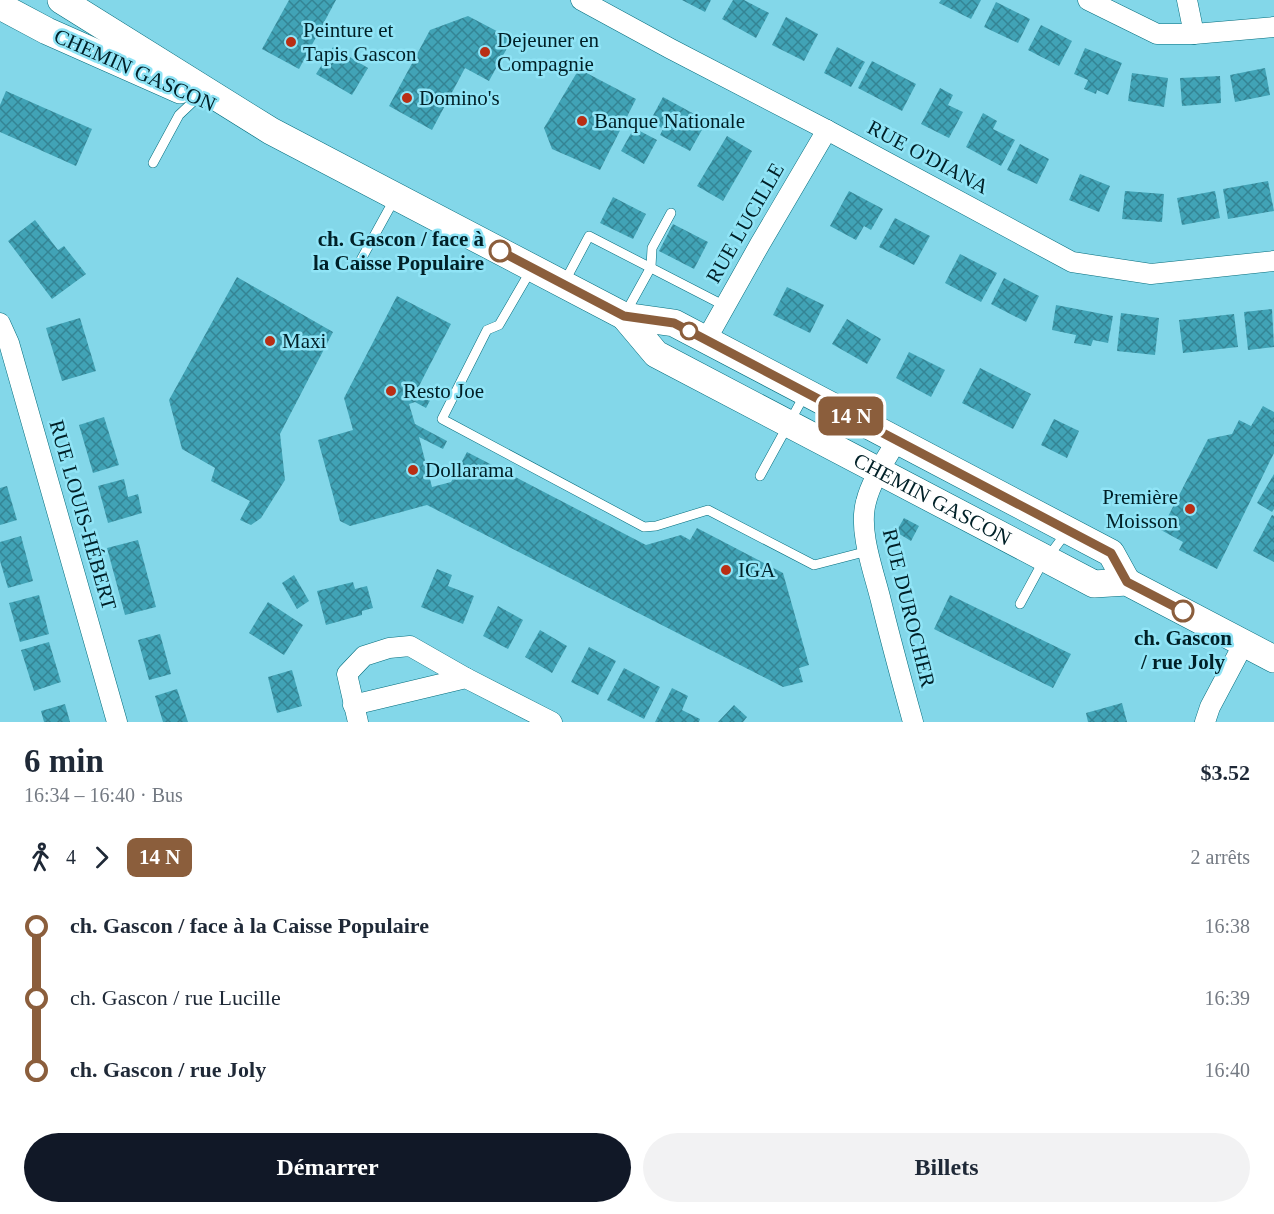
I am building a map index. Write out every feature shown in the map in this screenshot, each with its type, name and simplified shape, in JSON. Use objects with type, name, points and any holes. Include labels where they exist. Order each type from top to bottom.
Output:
[{"type":"main road","name":"CHEMIN GASCON","points":[[61,0],[272,131]]},
{"type":"main road","name":"CHEMIN GASCON","points":[[0,6],[48,31],[272,131],[624,316],[674,323],[1111,553],[1127,582],[1094,585],[656,354],[624,316]]},
{"type":"main road","points":[[1127,582],[1274,659]]},
{"type":"street","name":"RUE O'DIANA","points":[[580,0],[1072,262],[1151,274],[1274,261]]},
{"type":"street","points":[[1088,0],[1157,34],[1194,34],[1274,27]]},
{"type":"street","points":[[1187,0],[1194,34]]},
{"type":"street","name":"RUE LUCILLE","points":[[706,340],[827,130]]},
{"type":"street","name":"RUE LOUIS-HÉBERT","points":[[0,323],[9,343],[117,722]]},
{"type":"street","name":"RUE DUROCHER","points":[[897,440],[866,500],[864,530],[913,722]]},
{"type":"street","points":[[1205,722],[1210,707],[1244,643]]},
{"type":"street","points":[[466,678],[356,713],[348,674],[364,656],[389,648],[410,646],[552,722]]},
{"type":"lane","points":[[153,163],[179,115],[197,98]]},
{"type":"lane","points":[[357,267],[396,196]]},
{"type":"lane","points":[[636,260],[652,248],[671,213]]},
{"type":"lane","points":[[563,285],[589,236],[725,306]]},
{"type":"lane","points":[[624,316],[651,267],[652,248]]},
{"type":"lane","points":[[532,268],[499,324],[487,330],[442,419],[644,527],[656,526],[708,510],[814,565],[868,551]]},
{"type":"lane","points":[[760,476],[806,392]]},
{"type":"lane","points":[[1020,604],[1046,559],[1068,530]]},
{"type":"building","points":[[289,0],[336,0],[299,69],[262,49]]},
{"type":"building","points":[[682,0],[711,0],[705,12]]},
{"type":"building","points":[[733,0],[744,0],[769,13],[756,38],[722,19]]},
{"type":"building","points":[[941,0],[981,0],[971,19],[939,3]]},
{"type":"building","points":[[996,2],[1030,19],[1018,43],[984,27]]},
{"type":"building","points":[[468,16],[512,39],[489,81],[465,68],[432,130],[389,106],[430,30]]},
{"type":"building","points":[[786,17],[818,34],[804,61],[772,45]]},
{"type":"building","points":[[1041,25],[1072,41],[1059,66],[1028,50]]},
{"type":"building","points":[[333,47],[368,68],[352,95],[316,74]]},
{"type":"building","points":[[837,47],[865,62],[851,87],[824,73]]},
{"type":"building","points":[[1085,48],[1122,63],[1108,95],[1097,90],[1096,94],[1084,89],[1088,80],[1074,74]]},
{"type":"building","points":[[872,61],[916,84],[902,111],[858,88]]},
{"type":"building","points":[[1265,68],[1270,95],[1235,102],[1230,75]]},
{"type":"building","points":[[579,69],[636,99],[600,170],[552,149],[544,128]]},
{"type":"building","points":[[1132,73],[1168,78],[1164,107],[1128,101]]},
{"type":"building","points":[[1220,76],[1221,103],[1182,106],[1180,78]]},
{"type":"building","points":[[940,88],[953,95],[948,105],[963,112],[949,138],[921,124]]},
{"type":"building","points":[[6,91],[92,129],[76,166],[0,132],[0,105]]},
{"type":"building","points":[[663,97],[707,121],[690,151],[660,135],[663,129],[650,121]]},
{"type":"building","points":[[983,113],[997,121],[993,129],[1015,140],[1001,166],[966,147]]},
{"type":"building","points":[[634,128],[657,140],[644,164],[621,151]]},
{"type":"building","points":[[727,136],[752,151],[723,201],[697,186]]},
{"type":"building","points":[[1020,144],[1049,159],[1037,184],[1007,170]]},
{"type":"building","points":[[1080,174],[1110,186],[1099,212],[1069,200]]},
{"type":"building","points":[[1268,181],[1274,211],[1228,219],[1223,189]]},
{"type":"building","points":[[849,191],[883,209],[871,230],[864,226],[856,240],[830,226]]},
{"type":"building","points":[[1125,191],[1164,194],[1162,222],[1122,219]]},
{"type":"building","points":[[1215,191],[1220,218],[1182,225],[1177,198]]},
{"type":"building","points":[[613,197],[646,214],[633,239],[600,223]]},
{"type":"building","points":[[895,218],[930,236],[914,265],[879,247]]},
{"type":"building","points":[[35,220],[58,250],[64,246],[86,274],[52,299],[8,241]]},
{"type":"building","points":[[673,224],[708,242],[694,269],[659,251]]},
{"type":"building","points":[[960,254],[997,273],[981,302],[945,283]]},
{"type":"building","points":[[237,277],[333,332],[280,434],[285,480],[261,518],[251,525],[240,520],[250,501],[211,481],[215,468],[182,449],[169,400]]},
{"type":"building","points":[[1004,278],[1039,296],[1026,322],[991,304]]},
{"type":"building","points":[[787,287],[824,305],[810,333],[773,315]]},
{"type":"building","points":[[397,296],[451,324],[419,386],[434,393],[426,408],[415,402],[409,404],[415,424],[447,441],[443,449],[419,437],[432,487],[451,482],[467,452],[646,545],[681,535],[690,540],[697,528],[783,573],[809,665],[799,668],[803,682],[783,687],[427,505],[350,526],[340,521],[318,440],[353,430],[344,398]]},
{"type":"building","points":[[1056,305],[1113,316],[1108,343],[1093,340],[1091,346],[1074,343],[1076,335],[1052,330]]},
{"type":"building","points":[[1272,309],[1274,347],[1248,350],[1244,312]]},
{"type":"building","points":[[1121,313],[1159,318],[1155,355],[1117,351]]},
{"type":"building","points":[[1234,314],[1238,347],[1183,353],[1179,320]]},
{"type":"building","points":[[80,318],[96,371],[62,381],[46,328]]},
{"type":"building","points":[[847,319],[881,339],[867,364],[832,344]]},
{"type":"building","points":[[909,352],[945,370],[931,397],[896,378]]},
{"type":"building","points":[[980,368],[1031,394],[1013,429],[962,403]]},
{"type":"building","points":[[1263,406],[1274,412],[1274,453],[1217,569],[1179,550],[1183,542],[1161,530],[1208,439],[1232,434],[1239,420],[1251,426]]},
{"type":"building","points":[[104,417],[119,465],[93,473],[79,425]]},
{"type":"building","points":[[1054,419],[1079,431],[1067,458],[1041,445]]},
{"type":"building","points":[[1274,474],[1274,509],[1272,512],[1257,503]]},
{"type":"building","points":[[124,479],[128,497],[138,494],[142,513],[108,523],[98,486]]},
{"type":"building","points":[[7,486],[17,520],[0,525],[0,488]]},
{"type":"building","points":[[1272,515],[1274,516],[1274,562],[1253,551]]},
{"type":"building","points":[[904,518],[919,526],[911,541],[896,532]]},
{"type":"building","points":[[21,536],[33,581],[8,588],[0,561],[0,542]]},
{"type":"building","points":[[138,540],[156,607],[125,615],[107,548]]},
{"type":"building","points":[[437,569],[452,575],[448,586],[474,596],[463,624],[421,607]]},
{"type":"building","points":[[294,575],[309,601],[297,609],[282,583]]},
{"type":"building","points":[[353,582],[355,589],[367,586],[373,608],[362,611],[362,615],[326,625],[317,591]]},
{"type":"building","points":[[39,595],[49,634],[20,642],[9,603]]},
{"type":"building","points":[[950,595],[1071,654],[1053,688],[934,629]]},
{"type":"building","points":[[268,602],[303,625],[284,655],[249,633]]},
{"type":"building","points":[[498,606],[523,620],[508,649],[483,636]]},
{"type":"building","points":[[540,630],[567,646],[552,673],[525,657]]},
{"type":"building","points":[[160,634],[171,674],[149,680],[138,640]]},
{"type":"building","points":[[49,642],[61,682],[34,691],[21,650]]},
{"type":"building","points":[[589,647],[616,661],[598,695],[571,682]]},
{"type":"building","points":[[624,668],[660,687],[644,719],[607,700]]},
{"type":"building","points":[[292,670],[302,706],[277,713],[268,677]]},
{"type":"building","points":[[672,688],[688,696],[682,710],[700,719],[699,722],[655,722]]},
{"type":"building","points":[[177,689],[188,722],[163,722],[155,696]]},
{"type":"building","points":[[1122,703],[1127,722],[1088,722],[1086,713]]},
{"type":"building","points":[[65,704],[70,722],[44,722],[41,711]]},
{"type":"building","points":[[734,705],[747,717],[743,722],[718,722]]},
{"type":"bus line","points":[[500,251],[624,316],[674,323],[806,392],[1111,553],[1127,582],[1183,611]]},
{"type":"place","name":"Peinture et Tapis Gascon","points":[[291,42]]},
{"type":"place","name":"Dejeuner en Compagnie","points":[[485,52]]},
{"type":"place","name":"Domino's","points":[[407,98]]},
{"type":"place","name":"Banque Nationale","points":[[582,121]]},
{"type":"place","name":"ch. Gascon / face à la Caisse Populaire","points":[[500,251]]},
{"type":"place","name":"Maxi","points":[[270,341]]},
{"type":"place","name":"Resto Joe","points":[[391,391]]},
{"type":"place","name":"Dollarama","points":[[413,470]]},
{"type":"place","name":"Première Moisson","points":[[1190,509]]},
{"type":"place","name":"IGA","points":[[726,570]]},
{"type":"place","name":"ch. Gascon / rue Joly","points":[[1183,611]]}]
